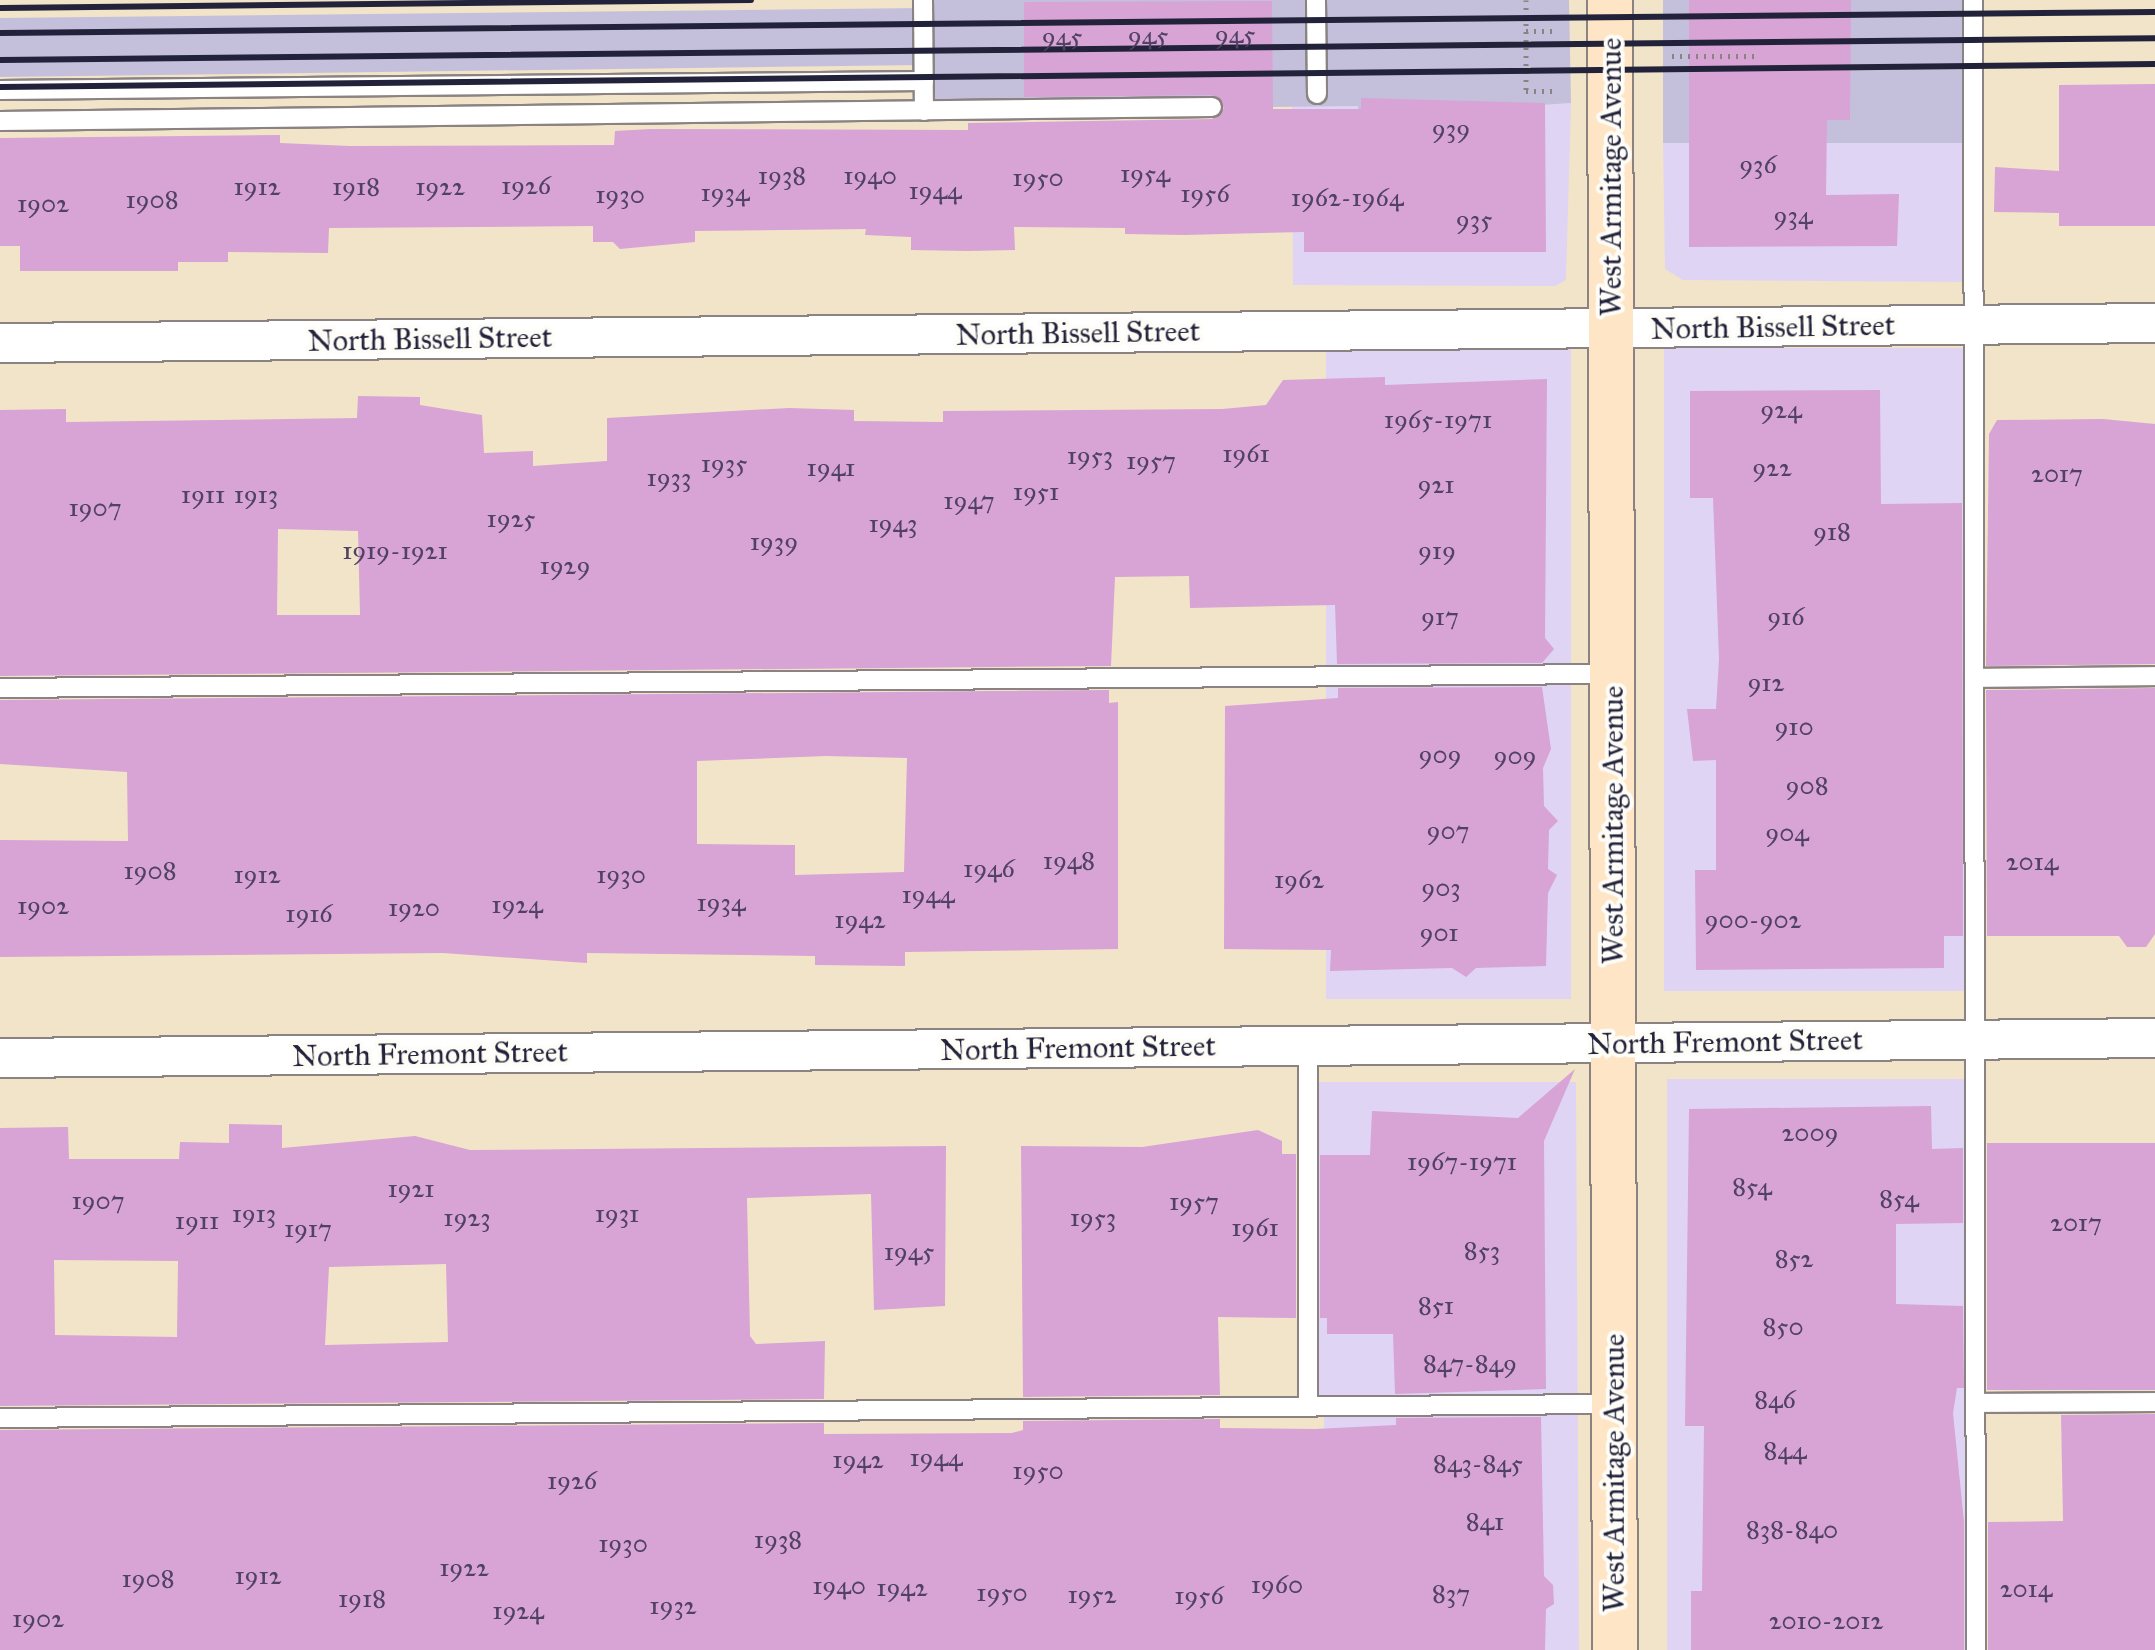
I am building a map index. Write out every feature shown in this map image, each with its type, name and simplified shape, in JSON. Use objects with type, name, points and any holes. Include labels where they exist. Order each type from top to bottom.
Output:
[{"type":"main road","name":"West Armitage Avenue","points":[[1610,0],[1615,1650]]},
{"type":"street","name":"North Bissell Street","points":[[0,343],[2155,323]]},
{"type":"street","name":"North Fremont Street","points":[[0,1058],[2155,1038]]},
{"type":"lane","points":[[923,0],[924,111]]},
{"type":"lane","points":[[1316,0],[1317,94]]},
{"type":"lane","points":[[1973,0],[1976,1650]]},
{"type":"lane","points":[[0,90],[924,81]]},
{"type":"lane","points":[[0,121],[1212,107]]},
{"type":"lane","points":[[0,688],[1612,674]]},
{"type":"lane","points":[[1974,678],[2155,676]]},
{"type":"lane","points":[[1308,1046],[1308,1407]]},
{"type":"lane","points":[[1975,1403],[2155,1402]]},
{"type":"lane","points":[[0,1418],[1614,1404]]},
{"type":"path","points":[[1526,0],[1526,91],[1554,91]]},
{"type":"path","points":[[1526,31],[1554,31]]},
{"type":"path","points":[[1672,56],[1758,56]]},
{"type":"shaded area","points":[[923,0],[1569,0],[1571,103],[1358,118],[1358,106],[924,111],[923,65],[0,77],[0,18],[922,8]]},
{"type":"shaded area","points":[[1663,0],[1973,0],[1973,143],[1663,143]]},
{"type":"shaded area","points":[[1571,103],[1566,280],[1555,286],[1293,285],[1292,106],[1358,106],[1358,118]]},
{"type":"shaded area","points":[[1973,140],[1973,282],[1683,280],[1665,269],[1663,143]]},
{"type":"shaded area","points":[[1326,347],[1571,347],[1571,999],[1326,999]]},
{"type":"shaded area","points":[[1664,348],[1974,348],[1974,991],[1664,991]]},
{"type":"shaded area","points":[[1667,1079],[1975,1079],[1975,1650],[1667,1650]]},
{"type":"shaded area","points":[[1309,1082],[1576,1082],[1579,1650],[1325,1650],[1324,1407],[1308,1407]]},
{"type":"building","points":[[1689,0],[1851,0],[1850,120],[1827,120],[1826,195],[1899,194],[1897,246],[1689,247]]},
{"type":"building","points":[[1272,1],[1273,109],[1361,109],[1361,98],[1545,103],[1546,252],[1304,252],[1304,232],[1125,234],[1125,228],[1014,227],[1015,250],[968,251],[911,250],[911,237],[865,235],[866,229],[695,231],[695,242],[620,249],[613,242],[593,242],[593,226],[329,228],[328,253],[228,252],[228,262],[178,262],[178,271],[20,271],[20,246],[0,246],[0,138],[280,135],[280,143],[350,146],[614,145],[615,131],[651,129],[968,130],[968,123],[1212,119],[1224,108],[1212,95],[1024,97],[1024,2]]},
{"type":"building","points":[[2155,84],[2155,226],[2059,226],[2059,213],[1994,212],[1995,167],[2059,171],[2059,85]]},
{"type":"building","points":[[1385,377],[1385,385],[1547,379],[1545,638],[1554,649],[1542,663],[1337,664],[1335,605],[1190,608],[1189,576],[1115,577],[1111,666],[0,676],[0,410],[66,409],[66,422],[357,418],[358,396],[420,397],[420,405],[482,415],[484,453],[533,451],[533,466],[607,461],[607,418],[789,408],[854,410],[854,421],[943,422],[943,411],[1222,409],[1266,405],[1283,380]],"holes":[[[278,529],[358,531],[360,615],[277,615]]]},
{"type":"building","points":[[1880,390],[1881,504],[1962,503],[1963,936],[1944,936],[1944,968],[1696,970],[1695,870],[1716,870],[1716,760],[1693,761],[1687,709],[1716,709],[1719,659],[1713,498],[1690,498],[1690,391]]},
{"type":"building","points":[[2103,419],[2155,424],[2155,664],[1986,666],[1989,434],[1997,420]]},
{"type":"building","points":[[1542,687],[1551,749],[1543,768],[1544,806],[1558,821],[1549,830],[1548,869],[1557,875],[1548,893],[1546,966],[1476,968],[1466,977],[1452,968],[1330,971],[1331,950],[1224,949],[1225,706],[1338,698],[1338,688]]},
{"type":"building","points":[[2155,688],[2155,934],[2146,947],[2127,947],[2119,936],[1987,936],[1986,690]]},
{"type":"building","points":[[1109,690],[1109,703],[1118,702],[1118,949],[905,952],[905,966],[815,965],[815,956],[587,953],[587,963],[443,953],[0,957],[0,840],[128,841],[127,772],[0,764],[0,700]],"holes":[[[826,756],[907,758],[904,872],[795,875],[795,845],[697,844],[697,761]]]},
{"type":"building","points":[[1575,1069],[1544,1141],[1546,1389],[1395,1394],[1393,1334],[1327,1334],[1327,1318],[1320,1318],[1320,1155],[1370,1155],[1372,1111],[1518,1118]]},
{"type":"building","points":[[1931,1106],[1932,1149],[1963,1148],[1963,1223],[1896,1224],[1896,1304],[1963,1306],[1964,1388],[1957,1388],[1953,1413],[1964,1522],[1964,1650],[1691,1650],[1691,1591],[1702,1591],[1704,1426],[1685,1426],[1689,1109]]},
{"type":"building","points":[[229,1124],[282,1125],[282,1148],[415,1136],[470,1150],[946,1146],[945,1306],[874,1310],[871,1194],[747,1198],[750,1336],[756,1344],[825,1341],[824,1399],[0,1406],[0,1128],[68,1127],[69,1159],[179,1159],[180,1142],[229,1143]],"holes":[[[54,1260],[178,1261],[177,1337],[55,1335]],[[446,1264],[448,1342],[325,1345],[329,1267]]]},
{"type":"building","points":[[1258,1130],[1282,1141],[1282,1154],[1296,1154],[1296,1318],[1218,1317],[1220,1395],[1023,1397],[1021,1146],[1142,1147]]},
{"type":"building","points":[[1987,1143],[2155,1143],[2155,1390],[1987,1390]]},
{"type":"building","points":[[2155,1414],[2155,1650],[1988,1650],[1988,1522],[2063,1521],[2061,1415]]},
{"type":"building","points":[[1541,1417],[1544,1576],[1553,1585],[1554,1604],[1546,1609],[1545,1650],[0,1650],[0,1430],[824,1423],[824,1434],[1012,1433],[1023,1430],[1023,1421],[1220,1419],[1220,1428],[1315,1429],[1396,1425],[1396,1418]]},
{"type":"railway","points":[[0,8],[751,0]]},
{"type":"railway","points":[[0,33],[2155,12]]},
{"type":"railway","points":[[0,60],[2155,38]]},
{"type":"railway","points":[[0,87],[2155,64]]}]
